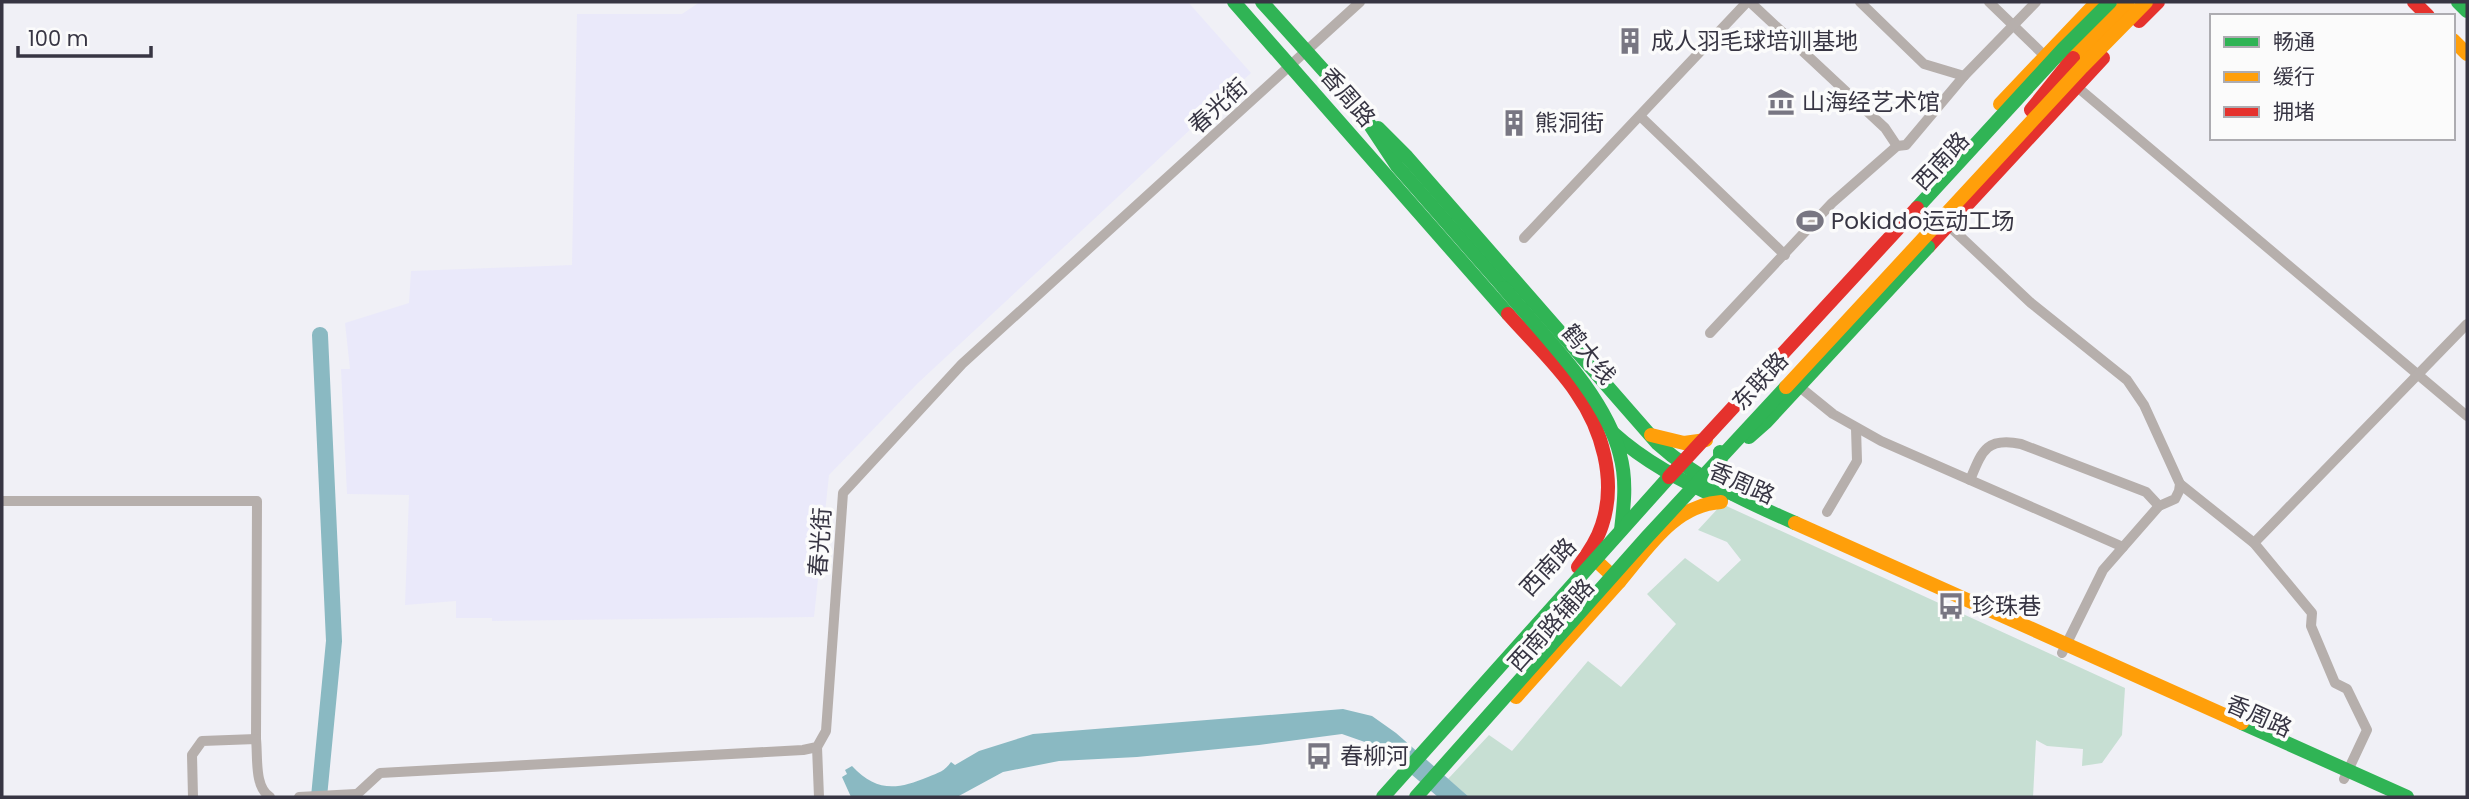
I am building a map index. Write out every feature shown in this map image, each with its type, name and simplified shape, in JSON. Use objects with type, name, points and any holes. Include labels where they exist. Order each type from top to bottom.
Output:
[{"type":"main road","name":"香周路","points":[[1234,2],[1622,441],[1647,460],[1690,472]]},
{"type":"main road","name":"香周路","points":[[1262,2],[1362,113],[1407,157],[1648,433],[1690,472],[1733,500],[2346,775],[2407,797]]},
{"type":"main road","points":[[1690,472],[1735,394],[2097,2]]},
{"type":"main road","name":"东联路","points":[[1410,796],[1690,472],[2063,49],[2110,2]]},
{"type":"main road","name":"西南路","points":[[1721,439],[1786,374],[2038,96],[2128,2]]},
{"type":"main road","name":"东联路","points":[[1378,796],[2146,2]]},
{"type":"main road","points":[[1690,472],[1766,422],[2076,86],[2158,2]]},
{"type":"main road","points":[[2458,2],[2467,11]]},
{"type":"main road","points":[[2030,136],[2045,56]]},
{"type":"main road","points":[[2038,96],[2076,86]]},
{"type":"main road","name":"西南路","points":[[1690,472],[1965,168],[2038,96]]},
{"type":"main road","name":"鹤大线","points":[[1362,113],[1397,166],[1504,288],[1602,408],[1617,438],[1625,479],[1622,527],[1611,562],[1410,796]]},
{"type":"main road","points":[[1933,177],[1965,168]]},
{"type":"main road","name":"鹤大线","points":[[1575,390],[1598,429],[1607,464],[1605,513],[1589,554]]},
{"type":"main road","points":[[1589,554],[1619,582],[1688,509],[1705,502],[1733,500],[1719,470],[1721,439],[1684,443],[1648,433]]},
{"type":"main road","name":"西南路辅路","points":[[1427,797],[1619,582],[1638,528],[1690,472]]},
{"type":"main road","name":"西南路","points":[[1378,796],[1391,776],[1589,554],[1638,528]]},
{"type":"main road","name":"香周路","points":[[2346,775],[2384,797]]},
{"type":"street","name":"春光街","points":[[820,797],[817,747],[825,731],[843,493],[962,364],[1360,2]]},
{"type":"street","points":[[1524,238],[1748,2],[1885,128],[1897,146]]},
{"type":"street","points":[[1860,2],[1924,64],[1964,76]]},
{"type":"street","points":[[1989,2],[2045,56]]},
{"type":"street","points":[[1710,332],[1832,203],[1897,146],[1906,145],[1964,76],[2036,2]]},
{"type":"street","points":[[2076,86],[2467,416]]},
{"type":"street","points":[[1640,116],[1785,254]]},
{"type":"street","points":[[1948,225],[2031,303],[2127,380],[2144,405],[2180,484],[2254,543],[2312,613],[2311,626],[2335,683],[2347,689],[2367,730],[2346,775]]},
{"type":"street","points":[[2254,543],[2467,324]]},
{"type":"street","points":[[1786,374],[1812,399],[1856,428],[2123,547]]},
{"type":"street","points":[[1827,512],[1857,461],[1856,428]]},
{"type":"street","points":[[1970,480],[1985,449],[1993,443],[2007,441],[2147,492],[2159,506]]},
{"type":"street","points":[[2064,649],[2102,570],[2159,506],[2175,499],[2180,484]]},
{"type":"street","points":[[2,501],[257,501],[256,739],[260,787],[270,797]]},
{"type":"street","points":[[193,797],[192,755],[202,741],[256,739]]},
{"type":"street","points":[[300,797],[355,795],[380,773],[803,750],[817,747]]},
{"type":"shaded area","points":[[700,2],[1188,2],[1251,73],[918,383],[829,475],[814,617],[492,621],[492,618],[456,618],[456,601],[405,605],[409,495],[347,494],[341,369],[350,369],[345,323],[409,303],[411,271],[572,265],[577,14],[682,14]]},
{"type":"green space","points":[[1722,504],[2125,688],[2122,735],[2102,763],[2082,766],[2083,749],[2047,746],[2036,740],[2033,797],[1469,797],[1448,779],[1489,735],[1512,751],[1588,661],[1621,687],[1676,624],[1647,594],[1685,558],[1718,582],[1741,560],[1727,542],[1698,530]]},
{"type":"water","name":"春柳河","points":[[1343,709],[1372,716],[1396,733],[1469,797],[1438,797],[1379,747],[1342,734],[1137,757],[1059,761],[1003,772],[957,797],[851,797],[842,777],[847,774],[845,770],[852,766],[878,784],[906,784],[938,773],[951,762],[955,765],[979,751],[1033,734]]},
{"type":"waterway","points":[[319,797],[334,641],[320,335]]},
{"type":"traffic: fast","points":[[1234,2],[1508,314]]},
{"type":"traffic: fast","points":[[1262,2],[1362,113],[1397,166],[1504,288]]},
{"type":"traffic: fast","points":[[1917,208],[2063,49],[2110,2]]},
{"type":"traffic: fast","points":[[2458,2],[2467,11]]},
{"type":"traffic: fast","points":[[1378,128],[1407,157],[1657,443],[1705,479],[1795,523]]},
{"type":"traffic: fast","points":[[1749,437],[1928,247]]},
{"type":"traffic: fast","points":[[1504,288],[1571,367],[1613,433],[1624,474],[1621,530]]},
{"type":"traffic: fast","points":[[1416,797],[1647,537],[1786,387]]},
{"type":"traffic: fast","points":[[1613,433],[1664,470],[1721,499]]},
{"type":"traffic: fast","points":[[1720,452],[1721,475],[1733,494]]},
{"type":"traffic: fast","points":[[1383,797],[1669,477]]},
{"type":"traffic: fast","points":[[2242,723],[2407,797]]},
{"type":"traffic: slow","points":[[2000,104],[2097,2]]},
{"type":"traffic: slow","points":[[2067,63],[2128,2]]},
{"type":"traffic: slow","points":[[1786,387],[2082,67],[2146,2]]},
{"type":"traffic: slow","points":[[2455,42],[2467,54]]},
{"type":"traffic: slow","points":[[1651,435],[1684,443],[1706,440]]},
{"type":"traffic: slow","points":[[1620,581],[1663,530],[1689,511],[1721,502]]},
{"type":"traffic: slow","points":[[1795,523],[2242,723]]},
{"type":"traffic: slow","points":[[1589,554],[1619,582]]},
{"type":"traffic: slow","points":[[1516,697],[1619,582],[1624,572]]},
{"type":"traffic: jam","points":[[2139,21],[2158,2]]},
{"type":"traffic: jam","points":[[2414,2],[2426,14]]},
{"type":"traffic: jam","points":[[2031,110],[2073,58]]},
{"type":"traffic: jam","points":[[1928,247],[2103,58]]},
{"type":"traffic: jam","points":[[1669,477],[1917,208]]},
{"type":"traffic: jam","points":[[1508,314],[1569,382],[1585,406],[1600,438],[1607,473],[1606,508],[1598,536],[1578,567]]},
{"type":"place","name":"成人羽毛球培训基地","points":[[1630,41]]},
{"type":"place","name":"山海经艺术馆","points":[[1781,102]]},
{"type":"place","name":"熊洞街","points":[[1514,123]]},
{"type":"place","name":"Pokiddo运动工场","points":[[1810,221]]},
{"type":"place","name":"珍珠巷","points":[[1951,606]]},
{"type":"place","name":"春柳河","points":[[1319,756]]}]
